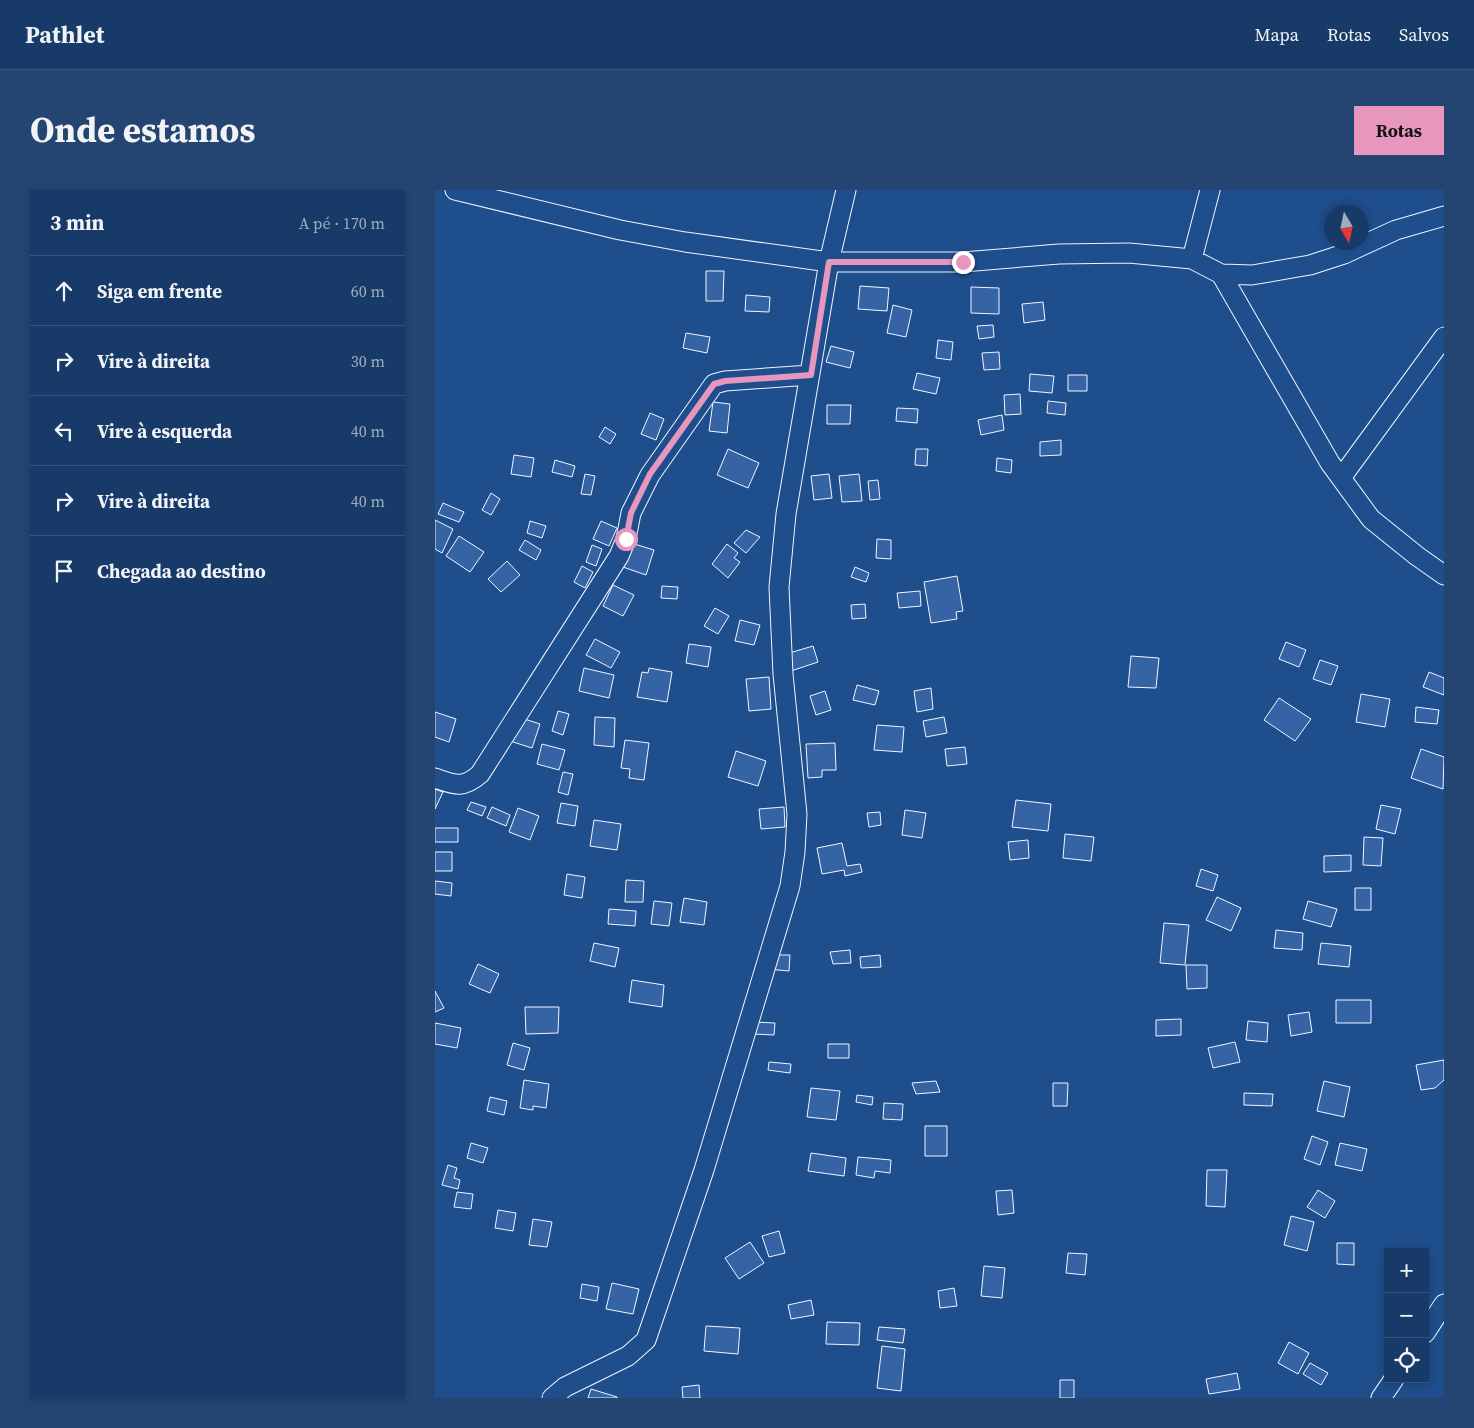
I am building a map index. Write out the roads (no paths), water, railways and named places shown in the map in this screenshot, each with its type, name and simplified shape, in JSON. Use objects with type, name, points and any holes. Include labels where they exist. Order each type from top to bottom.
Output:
[{"type":"street","points":[[455,190],[620,230],[685,242],[829,262],[963,262],[1059,254],[1129,253],[1192,259],[1221,274],[1252,275],[1310,265],[1344,254],[1396,230],[1444,216]]},
{"type":"street","points":[[552,1398],[565,1387],[628,1356],[646,1340],[704,1170],[790,886],[795,852],[797,814],[783,674],[779,586],[786,514],[829,262],[846,190]]},
{"type":"street","points":[[1192,259],[1210,190]]},
{"type":"street","points":[[1221,274],[1330,463],[1371,519],[1417,556],[1444,574]]},
{"type":"street","points":[[1341,478],[1444,338]]},
{"type":"street","points":[[435,778],[454,784],[470,783],[480,774],[619,556],[626,539],[631,513],[650,474],[714,384],[725,381],[811,375]]},
{"type":"street","points":[[1429,1327],[1444,1304]]},
{"type":"street","points":[[1381,1398],[1391,1383]]}]
